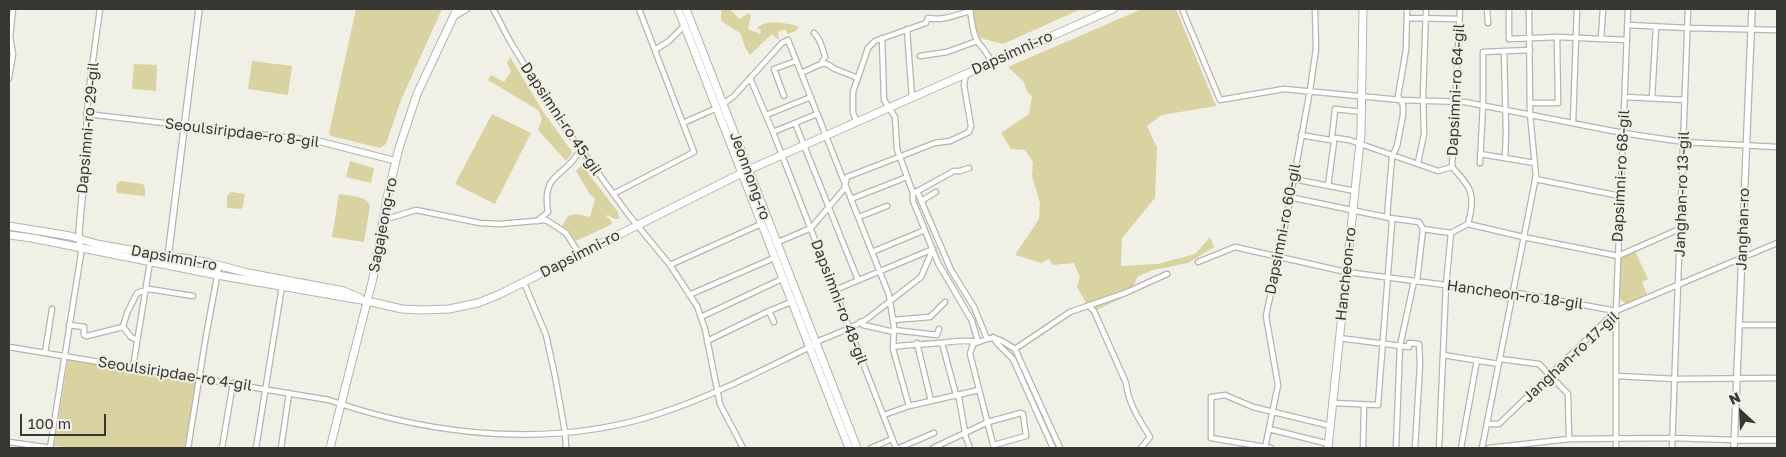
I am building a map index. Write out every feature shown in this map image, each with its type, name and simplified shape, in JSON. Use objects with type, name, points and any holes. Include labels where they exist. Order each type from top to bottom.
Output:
[{"type":"main road","name":"Sagajeong-ro","points":[[330,448],[368,301],[396,161],[417,94],[457,9]]},
{"type":"main road","name":"Jeonnong-ro","points":[[678,9],[720,106]]},
{"type":"main road","name":"Jeonnong-ro","points":[[686,9],[745,171],[776,243],[813,345],[856,448]]},
{"type":"main road","name":"Dapsimni-ro","points":[[9,234],[402,309],[449,309],[478,303],[524,283],[745,171],[1113,9]]},
{"type":"main road","name":"Hancheon-ro","points":[[1327,447],[1331,426],[1360,145],[1363,9]]},
{"type":"main road","name":"Jeonnong-ro","points":[[745,171],[761,224],[791,302],[813,345],[817,369],[849,448]]},
{"type":"main road","name":"Dapsimni-ro","points":[[9,226],[168,257],[184,258],[258,275],[344,291],[368,301]]},
{"type":"street","points":[[9,78],[13,54],[10,37],[10,19],[13,9]]},
{"type":"street","name":"Dapsimni-ro 29-gil","points":[[80,248],[79,230],[87,143],[88,89],[100,9]]},
{"type":"street","points":[[168,257],[199,9]]},
{"type":"street","points":[[453,17],[467,9]]},
{"type":"street","name":"Dapsimni-ro 45-gil","points":[[493,9],[537,86],[580,150],[670,265],[697,306],[708,341],[722,410],[743,448]]},
{"type":"street","points":[[613,194],[694,152],[639,9]]},
{"type":"street","points":[[1182,9],[1220,100],[1284,89],[1401,100],[1465,102],[1624,133],[1684,142],[1777,147]]},
{"type":"street","name":"Dapsimni-ro 60-gil","points":[[1267,448],[1278,385],[1266,316],[1310,90],[1316,49],[1315,9]]},
{"type":"street","points":[[1333,403],[1378,405],[1392,222],[1389,218],[1394,155],[1404,105],[1398,96],[1406,50],[1407,9]]},
{"type":"street","points":[[1418,163],[1424,134],[1426,9]]},
{"type":"street","name":"Dapsimni-ro 64-gil","points":[[1460,9],[1452,167],[1472,193],[1473,206],[1468,224]]},
{"type":"street","points":[[1487,9],[1488,23]]},
{"type":"street","points":[[1509,9],[1509,39],[1557,37],[1627,40]]},
{"type":"street","points":[[1482,448],[1535,179],[1530,114],[1529,9]]},
{"type":"street","points":[[1572,122],[1577,9]]},
{"type":"street","points":[[1601,39],[1603,9]]},
{"type":"street","name":"Dapsimni-ro 68-gil","points":[[1616,448],[1616,311],[1628,9]]},
{"type":"street","name":"Janghan-ro 13-gil","points":[[1672,448],[1688,9]]},
{"type":"street","name":"Janghan-ro","points":[[1734,448],[1752,9]]},
{"type":"street","points":[[857,122],[853,113],[853,92],[868,48],[875,41],[926,23],[928,18],[937,20],[948,18],[970,10],[973,31],[977,41],[989,56],[991,63]]},
{"type":"street","points":[[1408,18],[1459,19]]},
{"type":"street","points":[[655,50],[669,41],[685,25]]},
{"type":"street","points":[[1627,25],[1777,30]]},
{"type":"street","points":[[1652,98],[1656,26]]},
{"type":"street","points":[[907,29],[912,98]]},
{"type":"street","points":[[814,33],[824,51],[825,57],[821,64]]},
{"type":"street","points":[[1530,103],[1558,103],[1557,37]]},
{"type":"street","points":[[882,38],[884,100],[895,117],[896,144],[899,156],[951,270],[974,307],[987,338]]},
{"type":"street","points":[[683,123],[720,106],[734,96],[782,43],[788,40],[890,300],[894,331],[893,347],[909,406]]},
{"type":"street","points":[[920,56],[947,52],[977,41]]},
{"type":"street","points":[[1480,163],[1484,105],[1483,52],[1530,50]]},
{"type":"street","points":[[1504,51],[1505,158]]},
{"type":"street","points":[[784,96],[774,69],[796,61]]},
{"type":"street","points":[[801,73],[821,64],[827,64],[858,78]]},
{"type":"street","points":[[776,243],[811,228],[844,189],[846,177],[935,143],[950,141],[969,132],[971,126],[964,85],[966,74]]},
{"type":"street","points":[[750,78],[782,155]]},
{"type":"street","points":[[766,115],[811,97]]},
{"type":"street","name":"Dapsimni-ro 68-gil","points":[[1625,97],[1685,100]]},
{"type":"street","points":[[1328,186],[1334,142],[1335,109],[1362,112]]},
{"type":"street","name":"Seoulsiripdae-ro 8-gil","points":[[87,114],[318,141],[396,161]]},
{"type":"street","points":[[773,132],[817,114]]},
{"type":"street","points":[[795,123],[858,280]]},
{"type":"street","points":[[1301,135],[1330,140],[1336,138],[1348,140],[1438,171],[1452,167]]},
{"type":"street","points":[[537,221],[548,212],[545,197],[547,188],[554,178],[577,156],[580,150]]},
{"type":"street","points":[[1480,154],[1535,163]]},
{"type":"street","name":"Dapsimni-ro 48-gil","points":[[782,155],[892,439],[898,448],[934,433]]},
{"type":"street","points":[[969,168],[954,171],[915,192],[913,201],[938,263],[972,321],[978,342]]},
{"type":"street","points":[[851,199],[907,177]]},
{"type":"street","points":[[1293,179],[1355,191]]},
{"type":"street","points":[[1535,179],[1620,196]]},
{"type":"street","points":[[921,201],[936,192]]},
{"type":"street","name":"Hancheon-ro","points":[[1289,198],[1353,210]]},
{"type":"street","points":[[859,217],[887,206]]},
{"type":"street","points":[[384,220],[416,210],[480,223],[500,224],[546,220],[566,233],[580,255]]},
{"type":"street","points":[[1353,210],[1419,222],[1423,229],[1415,281],[1400,346],[1396,448]]},
{"type":"street","name":"Jeonnong-ro","points":[[670,265],[761,224]]},
{"type":"street","points":[[1423,229],[1451,233],[1468,224],[1618,256]]},
{"type":"street","points":[[872,252],[925,230]]},
{"type":"street","name":"Dapsimni-ro 68-gil","points":[[1618,256],[1680,230]]},
{"type":"street","points":[[1440,448],[1446,285],[1451,233]]},
{"type":"street","name":"Janghan-ro 17-gil","points":[[1487,424],[1499,424],[1616,311],[1777,243]]},
{"type":"street","name":"Hancheon-ro 18-gil","points":[[1198,262],[1235,247],[1277,258],[1346,272],[1446,285],[1503,296],[1512,292],[1616,311]]},
{"type":"street","points":[[9,442],[22,447],[50,448],[66,356],[69,325],[81,254],[80,248]]},
{"type":"street","points":[[835,290],[933,249]]},
{"type":"street","points":[[813,345],[867,319],[921,276],[933,249]]},
{"type":"street","points":[[690,295],[774,258]]},
{"type":"street","points":[[133,367],[150,262]]},
{"type":"street","points":[[188,448],[219,266]]},
{"type":"street","points":[[1015,349],[1070,312],[1125,293],[1168,274]]},
{"type":"street","points":[[701,317],[782,279]]},
{"type":"street","points":[[524,283],[546,335],[565,432],[566,448]]},
{"type":"street","points":[[256,448],[282,286]]},
{"type":"street","points":[[137,340],[131,337],[124,327],[127,313],[137,293],[149,289],[193,296]]},
{"type":"street","points":[[708,341],[791,302]]},
{"type":"street","points":[[893,320],[930,317],[944,302]]},
{"type":"street","points":[[1089,306],[1094,311],[1126,384],[1127,393],[1136,414],[1150,437],[1141,448]]},
{"type":"street","points":[[45,353],[52,309]]},
{"type":"street","points":[[769,311],[774,322]]},
{"type":"street","points":[[860,322],[863,325],[894,331],[937,335],[939,329]]},
{"type":"street","points":[[69,325],[84,327],[84,334],[87,336],[124,327]]},
{"type":"street","points":[[1739,325],[1777,325]]},
{"type":"street","points":[[993,337],[1013,359],[1053,448]]},
{"type":"street","points":[[933,448],[988,422],[1021,413],[1023,414],[1026,436],[994,447],[988,422],[980,390],[970,354],[973,344],[993,337],[999,338],[1015,349],[1060,448]]},
{"type":"street","name":"Hancheon-ro","points":[[1339,338],[1408,347],[1409,343],[1420,344],[1415,448]]},
{"type":"street","points":[[893,347],[917,343],[969,340],[978,342]]},
{"type":"street","points":[[917,343],[931,401]]},
{"type":"street","points":[[942,343],[956,395],[959,398],[965,434],[970,448]]},
{"type":"street","name":"Seoulsiripdae-ro 4-gil","points":[[9,347],[329,400],[407,422],[454,430],[520,435],[599,428],[663,412],[718,391],[813,345]]},
{"type":"street","points":[[1443,355],[1477,360],[1539,364],[1568,394],[1569,439]]},
{"type":"street","points":[[1461,448],[1477,360]]},
{"type":"street","points":[[1616,376],[1675,379],[1777,378]]},
{"type":"street","points":[[222,448],[232,383]]},
{"type":"street","points":[[884,416],[909,406],[980,390]]},
{"type":"street","points":[[281,448],[289,393]]},
{"type":"street","points":[[1267,448],[1211,438],[1211,396],[1225,395],[1272,413],[1331,426]]},
{"type":"street","points":[[1363,448],[1364,404]]},
{"type":"street","name":"Hancheon-ro","points":[[1269,429],[1327,447]]},
{"type":"street","points":[[870,448],[892,439]]},
{"type":"street","points":[[1488,448],[1536,446],[1569,439],[1777,440]]},
{"type":"shaded area","points":[[356,9],[442,9],[401,100],[386,144],[380,148],[331,136],[329,133]]},
{"type":"shaded area","points":[[721,9],[730,9],[739,19],[749,13],[751,16],[748,29],[760,34],[761,30],[757,28],[766,23],[783,23],[799,27],[796,31],[788,34],[785,29],[778,32],[779,40],[772,34],[750,55],[740,33],[721,21]]},
{"type":"shaded area","points":[[967,9],[1079,10],[1003,44],[980,38]]},
{"type":"shaded area","points":[[1142,9],[1176,9],[1216,106],[1162,115],[1147,126],[1157,148],[1155,198],[1122,238],[1121,266],[1158,264],[1195,254],[1210,237],[1214,247],[1188,263],[1153,270],[1138,276],[1129,295],[1094,311],[1086,303],[1077,287],[1080,277],[1074,263],[1052,265],[1049,259],[1041,263],[1015,255],[1039,219],[1040,203],[1032,176],[1033,162],[1025,150],[1011,149],[1001,133],[1029,114],[1032,96],[1027,92],[1024,82],[1008,67]]},
{"type":"shaded area","points":[[510,57],[544,113],[571,150],[572,153],[566,161],[538,130],[542,119],[538,110],[488,80],[491,75],[504,82],[511,71],[507,63]]},
{"type":"shaded area","points":[[252,61],[292,66],[288,95],[248,89]]},
{"type":"shaded area","points":[[134,64],[157,65],[156,91],[132,89]]},
{"type":"shaded area","points":[[492,114],[531,133],[495,204],[455,184]]},
{"type":"shaded area","points":[[350,161],[374,168],[371,183],[346,177]]},
{"type":"shaded area","points":[[582,165],[618,212],[619,219],[607,215],[606,217],[610,219],[612,224],[576,241],[568,230],[562,226],[568,216],[576,214],[590,217],[595,199],[589,193],[576,171]]},
{"type":"shaded area","points":[[120,181],[143,184],[145,196],[117,193],[116,185]]},
{"type":"shaded area","points":[[231,192],[245,194],[241,209],[227,208],[227,196]]},
{"type":"shaded area","points":[[339,194],[361,198],[368,202],[370,206],[364,242],[332,237]]},
{"type":"shaded area","points":[[1635,251],[1648,279],[1642,282],[1647,294],[1626,304],[1619,298],[1620,257]]},
{"type":"shaded area","points":[[68,359],[198,380],[187,448],[70,448],[54,446]]}]
